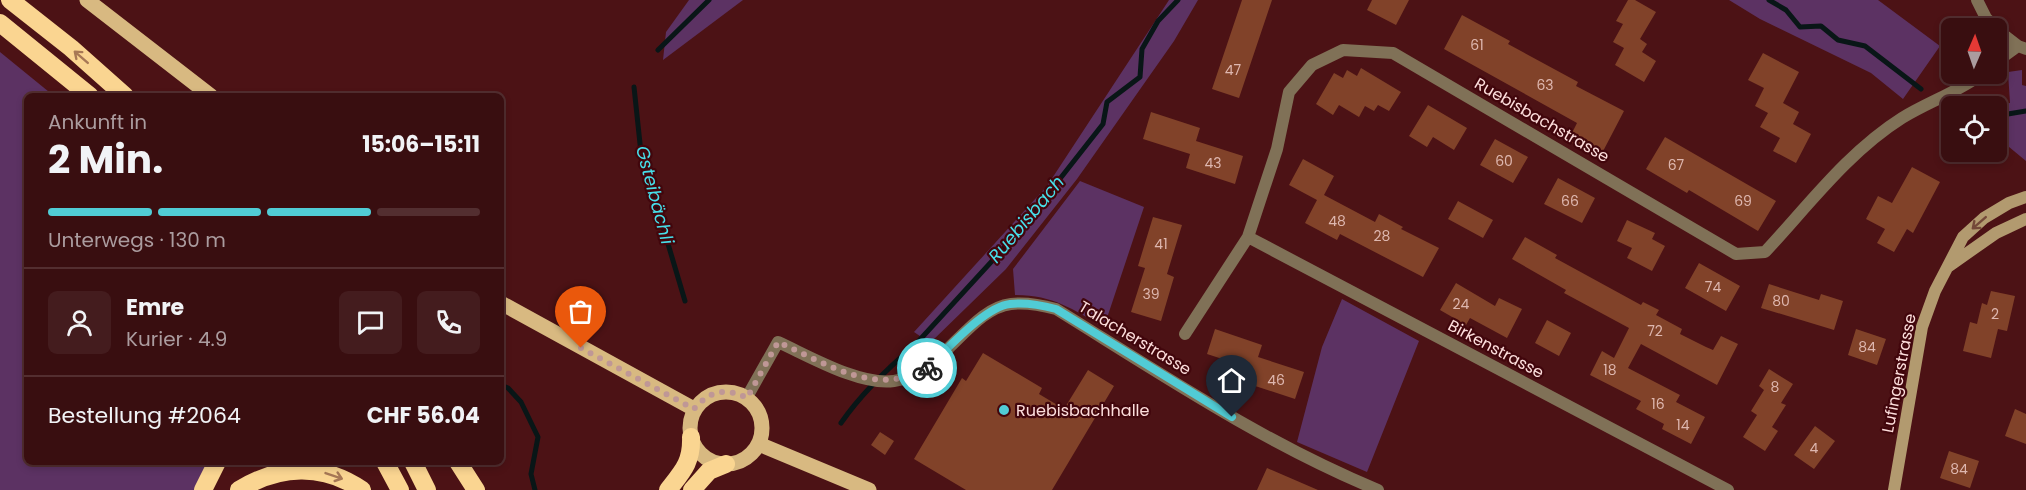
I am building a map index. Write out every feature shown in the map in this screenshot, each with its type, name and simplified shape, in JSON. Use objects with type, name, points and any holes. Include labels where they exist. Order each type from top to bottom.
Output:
[{"type":"highway","points":[[10,0],[71,48],[122,93]]},
{"type":"highway","points":[[0,23],[86,93]]},
{"type":"highway","points":[[668,490],[687,464],[691,450],[691,437]]},
{"type":"highway","points":[[692,490],[709,471],[726,464]]},
{"type":"highway","points":[[203,490],[216,465]]},
{"type":"highway","points":[[387,465],[400,490]]},
{"type":"highway","points":[[414,465],[427,490]]},
{"type":"highway","points":[[460,465],[476,490]]},
{"type":"highway","points":[[239,490],[273,473],[303,469],[331,474],[362,490]]},
{"type":"main road","points":[[87,0],[207,93]]},
{"type":"main road","name":"Lufingerstrasse","points":[[1894,490],[1922,327],[1935,291],[1963,237],[1984,218],[2009,203],[2026,197]]},
{"type":"main road","name":"Lufingerstrasse","points":[[1948,266],[1996,233],[2026,219]]},
{"type":"main road","points":[[504,305],[694,409]]},
{"type":"main road","points":[[718,392],[738,393],[747,398],[754,403],[762,419],[763,427],[759,444],[746,459],[726,464],[707,459],[699,453],[691,437],[690,427],[694,409],[709,396],[718,392]]},
{"type":"main road","points":[[759,444],[869,490]]},
{"type":"street","points":[[1977,0],[1986,18]]},
{"type":"street","points":[[2007,37],[2022,47],[2007,56]]},
{"type":"street","name":"Ruebisbachstrasse","points":[[1185,333],[1248,237],[1277,149],[1289,92],[1312,65],[1343,50],[1393,52],[1736,254],[1765,252],[1848,160],[1902,118],[1967,84]]},
{"type":"street","name":"Birkenstrasse","points":[[1248,237],[1728,490]]},
{"type":"street","name":"Talacherstrasse","points":[[747,398],[778,342],[857,377],[874,381],[895,381],[926,370],[986,314],[1008,304],[1034,303],[1056,309],[1266,436],[1378,490]]},
{"type":"shaded area","points":[[689,0],[743,0],[663,60],[666,32]]},
{"type":"shaded area","points":[[1169,0],[1198,0],[1174,41],[1077,179],[1006,269],[930,343],[914,332],[1047,186]]},
{"type":"shaded area","points":[[1729,0],[1878,0],[1940,46],[1903,99],[1871,73],[1760,19]]},
{"type":"shaded area","points":[[0,52],[50,93],[24,93],[24,465],[206,465],[195,490],[0,490]]},
{"type":"shaded area","points":[[2022,70],[2022,85],[2026,86],[2026,161],[2007,145],[2007,103],[2010,103],[2008,72]]},
{"type":"shaded area","points":[[1080,181],[1144,207],[1104,327],[1051,300],[1015,295],[1013,269]]},
{"type":"shaded area","points":[[1342,299],[1419,341],[1367,472],[1297,442],[1322,347]]},
{"type":"building","points":[[1242,0],[1272,0],[1239,98],[1212,89]]},
{"type":"building","points":[[1372,0],[1409,0],[1396,25],[1367,10]]},
{"type":"building","points":[[1628,0],[1635,0],[1656,12],[1640,39],[1647,44],[1642,52],[1656,61],[1644,82],[1615,65],[1624,48],[1613,42],[1623,24],[1616,21]]},
{"type":"building","points":[[1462,15],[1510,41],[1508,44],[1578,82],[1576,86],[1624,111],[1600,157],[1568,141],[1577,123],[1444,49]]},
{"type":"building","points":[[1763,53],[1799,72],[1783,103],[1799,112],[1793,124],[1811,134],[1796,163],[1773,151],[1780,138],[1760,127],[1768,113],[1755,106],[1764,88],[1748,80]]},
{"type":"building","points":[[1361,68],[1401,92],[1389,111],[1378,105],[1374,111],[1365,106],[1359,117],[1339,105],[1333,115],[1316,104],[1334,73],[1343,78],[1347,70],[1357,76]]},
{"type":"building","points":[[1428,105],[1467,128],[1454,150],[1433,137],[1427,147],[1409,136]]},
{"type":"building","points":[[1151,112],[1200,128],[1196,141],[1243,156],[1235,184],[1186,168],[1190,154],[1143,139]]},
{"type":"building","points":[[1665,137],[1776,201],[1758,231],[1689,190],[1687,193],[1646,169]]},
{"type":"building","points":[[1495,139],[1528,157],[1513,183],[1480,165]]},
{"type":"building","points":[[1303,159],[1334,176],[1324,195],[1375,222],[1379,214],[1403,227],[1401,229],[1439,248],[1423,277],[1340,234],[1337,240],[1305,223],[1317,200],[1289,185]]},
{"type":"building","points":[[1912,167],[1940,182],[1913,233],[1907,229],[1894,252],[1877,243],[1885,229],[1866,219],[1878,196],[1892,203]]},
{"type":"building","points":[[1558,178],[1595,198],[1582,223],[1544,204]]},
{"type":"building","points":[[1458,201],[1493,220],[1483,238],[1448,219]]},
{"type":"building","points":[[1153,217],[1182,225],[1167,274],[1174,277],[1161,321],[1131,312],[1145,268],[1138,266]]},
{"type":"building","points":[[1627,220],[1655,233],[1652,239],[1665,246],[1652,271],[1627,258],[1632,248],[1617,241]]},
{"type":"building","points":[[1525,237],[1557,255],[1555,258],[1641,305],[1643,302],[1659,310],[1656,315],[1682,329],[1680,334],[1713,350],[1721,336],[1738,344],[1717,385],[1641,344],[1628,368],[1680,395],[1676,402],[1705,417],[1691,444],[1662,429],[1664,424],[1636,409],[1641,401],[1590,375],[1602,351],[1614,358],[1629,328],[1564,293],[1566,290],[1512,259]]},
{"type":"building","points":[[1699,263],[1740,286],[1726,311],[1685,288]]},
{"type":"building","points":[[1456,283],[1495,306],[1499,298],[1522,309],[1507,338],[1470,318],[1466,325],[1440,310]]},
{"type":"building","points":[[1769,284],[1819,300],[1821,294],[1843,301],[1834,330],[1761,308]]},
{"type":"building","points":[[1991,291],[2015,296],[2007,331],[1998,329],[1991,358],[1963,351],[1970,322],[1977,324],[1982,303],[1987,305]]},
{"type":"building","points":[[1547,320],[1571,333],[1559,356],[1535,343]]},
{"type":"building","points":[[1215,329],[1262,345],[1258,357],[1304,372],[1295,399],[1249,384],[1253,369],[1207,354]]},
{"type":"building","points":[[1856,329],[1886,339],[1877,365],[1848,355]]},
{"type":"building","name":"Ruebisbachhalle","points":[[983,353],[1042,388],[1039,394],[1064,409],[1088,370],[1114,386],[1052,490],[966,490],[914,459],[962,378],[966,381]]},
{"type":"building","points":[[1769,369],[1793,384],[1781,403],[1786,405],[1772,427],[1778,431],[1765,451],[1743,437],[1757,415],[1751,411],[1764,390],[1759,386]]},
{"type":"building","points":[[2015,409],[2026,414],[2026,444],[2005,436]]},
{"type":"building","points":[[1815,426],[1835,441],[1814,469],[1794,455]]},
{"type":"building","points":[[880,432],[894,441],[885,455],[871,445]]},
{"type":"building","points":[[1949,451],[1979,461],[1970,488],[1940,478]]},
{"type":"building","points":[[1267,468],[1318,490],[1257,490]]},
{"type":"waterway","name":"Gsteibächli","points":[[658,50],[709,0]]},
{"type":"waterway","name":"Ruebisbach","points":[[841,423],[866,392],[915,345],[1015,236],[1103,124],[1107,102],[1140,77],[1142,49],[1158,21],[1178,0]]},
{"type":"waterway","name":"Ruebisbach","points":[[1769,0],[1786,10],[1800,27],[1821,26],[1838,40],[1865,46],[1921,89]]},
{"type":"waterway","name":"Gsteibächli","points":[[634,87],[641,153],[685,301]]},
{"type":"waterway","name":"Ruebisbach","points":[[2007,114],[2026,111]]},
{"type":"waterway","points":[[504,386],[521,402],[538,437],[531,474],[535,490]]},
{"type":"way so far","points":[[581,348],[694,409],[709,396],[718,392],[738,393],[747,398],[778,342],[857,377],[874,381],[895,381],[927,368]]},
{"type":"place","name":"Ruebisbachhalle","points":[[1004,410]]},
{"type":"route","points":[[927,368],[986,314],[1008,304],[1034,303],[1056,309],[1232,417]]}]
